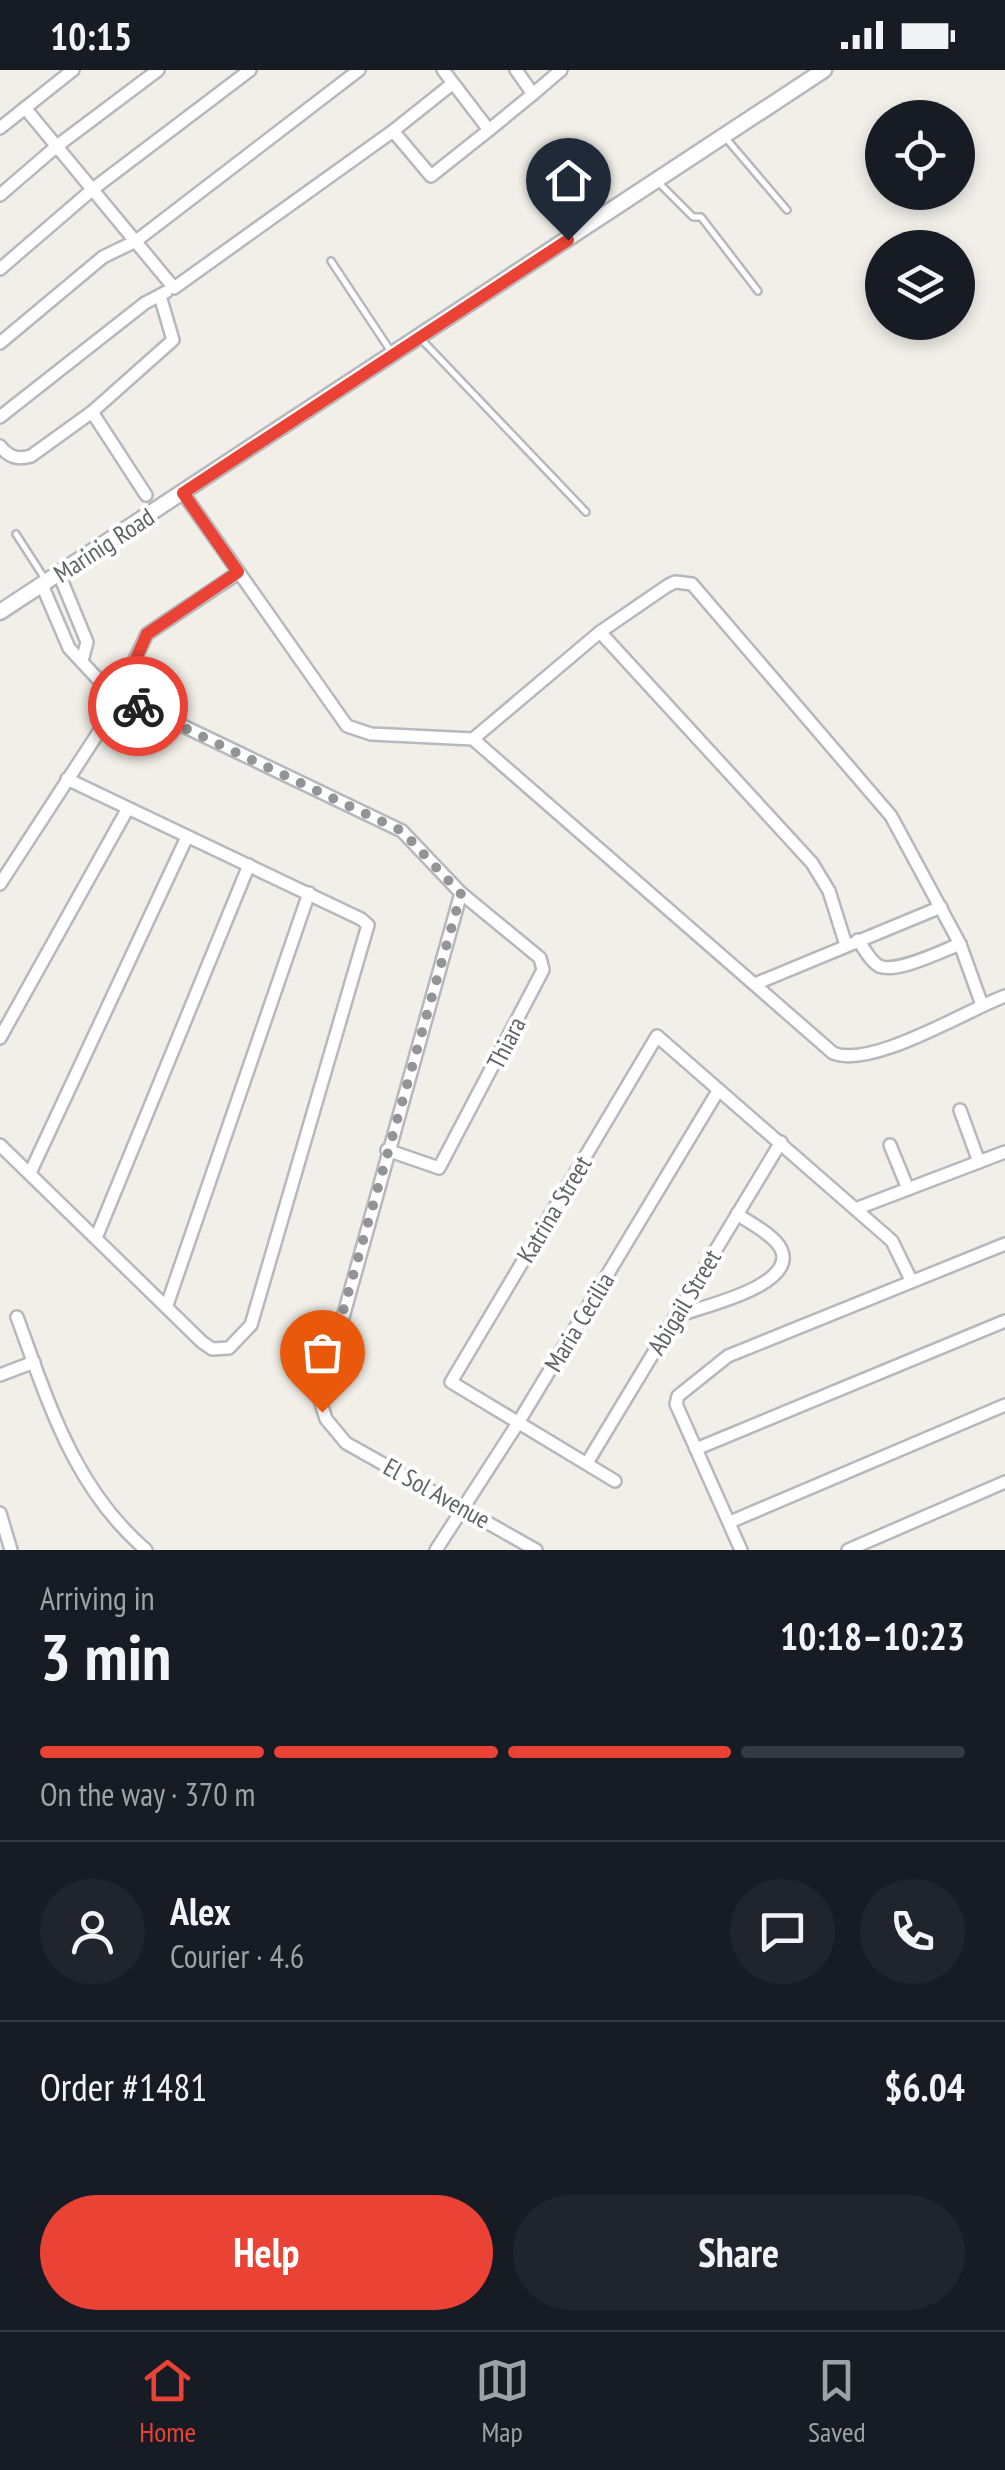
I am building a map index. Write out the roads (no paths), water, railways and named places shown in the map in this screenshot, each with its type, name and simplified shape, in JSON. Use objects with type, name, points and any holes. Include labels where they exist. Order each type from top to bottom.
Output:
[{"type":"street","points":[[0,128],[73,70]]},
{"type":"street","points":[[0,195],[57,146],[158,70]]},
{"type":"street","points":[[0,269],[93,190],[250,70]]},
{"type":"street","points":[[0,344],[103,258],[136,241],[359,70]]},
{"type":"street","points":[[443,70],[489,130]]},
{"type":"street","points":[[516,70],[532,94]]},
{"type":"street","points":[[393,131],[430,176],[562,70]]},
{"type":"street","name":"Marinig Road","points":[[0,612],[657,182],[803,75],[824,70]]},
{"type":"street","points":[[0,417],[145,304],[174,288],[452,84]]},
{"type":"street","points":[[26,108],[174,288]]},
{"type":"street","points":[[0,446],[10,456],[31,456],[92,412],[173,340],[160,296]]},
{"type":"street","points":[[92,412],[146,495]]},
{"type":"street","points":[[183,493],[348,726],[372,734],[473,739],[833,1053],[842,1057],[874,1054],[1005,996]]},
{"type":"street","points":[[0,884],[119,697],[147,634],[238,572]]},
{"type":"street","points":[[49,580],[87,642],[82,661]]},
{"type":"street","points":[[49,580],[69,648],[96,681],[119,697],[402,831],[461,894]]},
{"type":"street","points":[[473,739],[600,632],[676,582],[692,584],[892,816],[960,944],[982,1005]]},
{"type":"street","points":[[600,632],[812,863],[852,942],[887,968],[960,944]]},
{"type":"street","points":[[0,1145],[212,1348],[228,1348],[250,1325],[368,925],[362,918],[67,779]]},
{"type":"street","points":[[0,1038],[128,810]]},
{"type":"street","points":[[30,1174],[187,837]]},
{"type":"street","points":[[96,1238],[249,865]]},
{"type":"street","points":[[167,1306],[309,894]]},
{"type":"street","name":"El Sol Avenue","points":[[461,894],[320,1400],[322,1412],[346,1443],[536,1550]]},
{"type":"street","name":"Thiara","points":[[387,1150],[439,1168],[544,970],[540,958],[461,894]]},
{"type":"street","points":[[756,984],[940,907]]},
{"type":"street","points":[[616,1481],[451,1382],[658,1036],[892,1240],[911,1280]]},
{"type":"street","name":"Maria Cecilia","points":[[436,1550],[518,1423],[718,1091]]},
{"type":"street","points":[[960,1110],[979,1162]]},
{"type":"street","name":"Abigail Street","points":[[587,1463],[782,1142]]},
{"type":"street","points":[[890,1145],[908,1189]]},
{"type":"street","points":[[858,1208],[1005,1152]]},
{"type":"street","points":[[676,1316],[762,1286],[776,1276],[783,1253],[777,1243],[738,1214]]},
{"type":"street","points":[[741,1550],[676,1404],[683,1390],[728,1356],[1005,1244]]},
{"type":"street","points":[[17,1317],[76,1466],[100,1504],[146,1550]]},
{"type":"street","points":[[696,1449],[1005,1321]]},
{"type":"street","points":[[0,1375],[34,1362]]},
{"type":"street","points":[[730,1522],[1005,1405]]},
{"type":"street","points":[[848,1550],[1005,1482]]},
{"type":"street","points":[[0,1513],[12,1549]]},
{"type":"lane","points":[[724,136],[787,210]]},
{"type":"lane","points":[[657,182],[693,216],[702,217],[758,291]]},
{"type":"lane","points":[[331,261],[394,355]]},
{"type":"lane","points":[[420,338],[586,512]]},
{"type":"lane","points":[[16,534],[49,580]]}]
